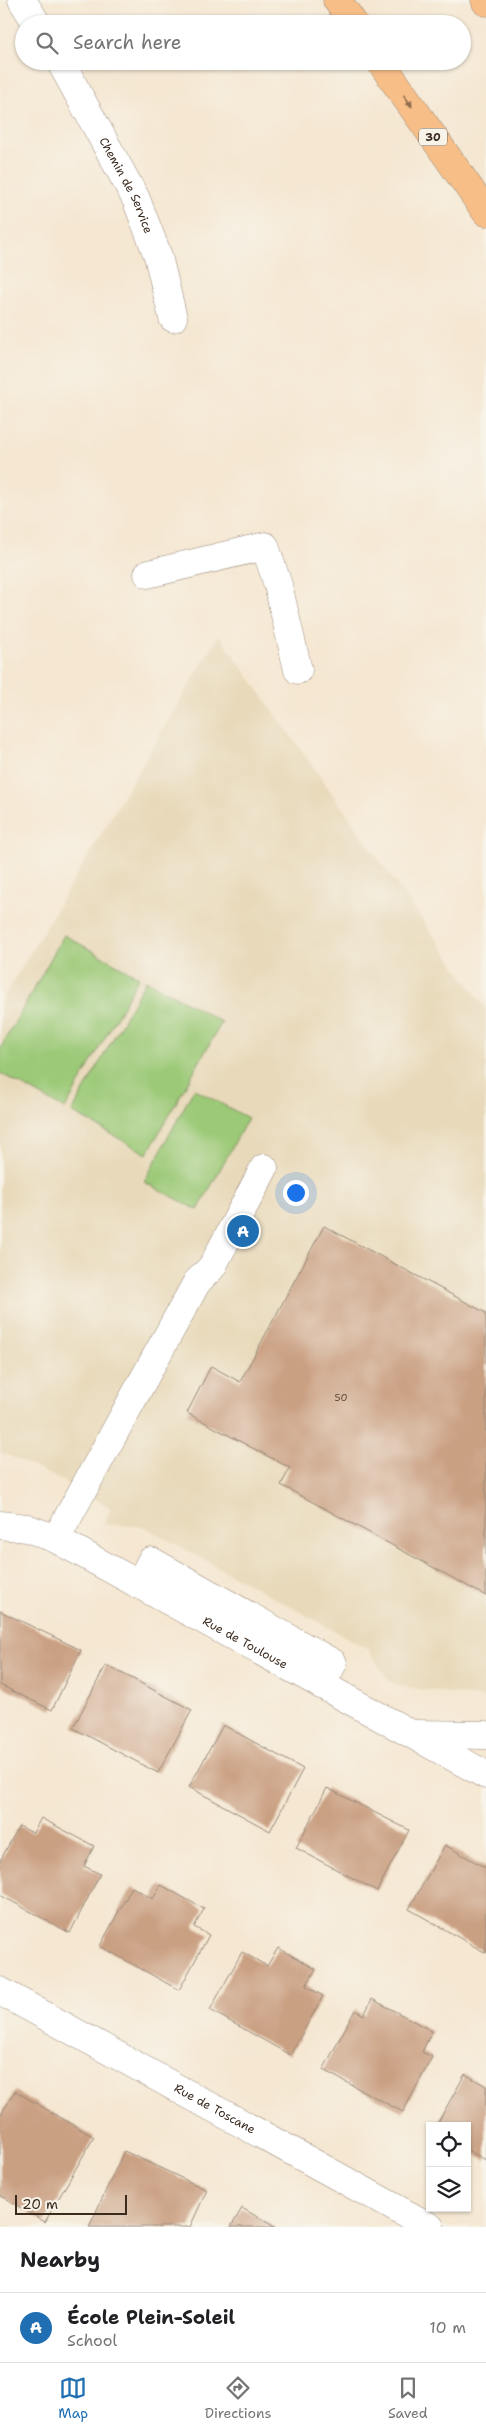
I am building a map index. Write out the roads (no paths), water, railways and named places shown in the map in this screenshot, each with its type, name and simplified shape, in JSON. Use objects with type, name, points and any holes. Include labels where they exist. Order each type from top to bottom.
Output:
[{"type":"highway","points":[[337,0],[348,15]]},
{"type":"highway","name":"30","points":[[386,70],[486,212]]},
{"type":"street","points":[[22,0],[31,15]]},
{"type":"street","name":"Chemin de Service","points":[[65,70],[136,199],[158,256],[173,318]]},
{"type":"street","points":[[148,574],[265,546],[278,585],[298,670]]},
{"type":"street","points":[[56,1539],[197,1282],[212,1267],[264,1168]]},
{"type":"street","name":"Rue de Toulouse","points":[[0,1525],[27,1528],[56,1539],[486,1775]]},
{"type":"street","points":[[411,1734],[486,1735]]},
{"type":"street","name":"Rue de Toscane","points":[[0,1991],[430,2227]]},
{"type":"place","name":"École Plein-Soleil","points":[[243,1231]]}]
